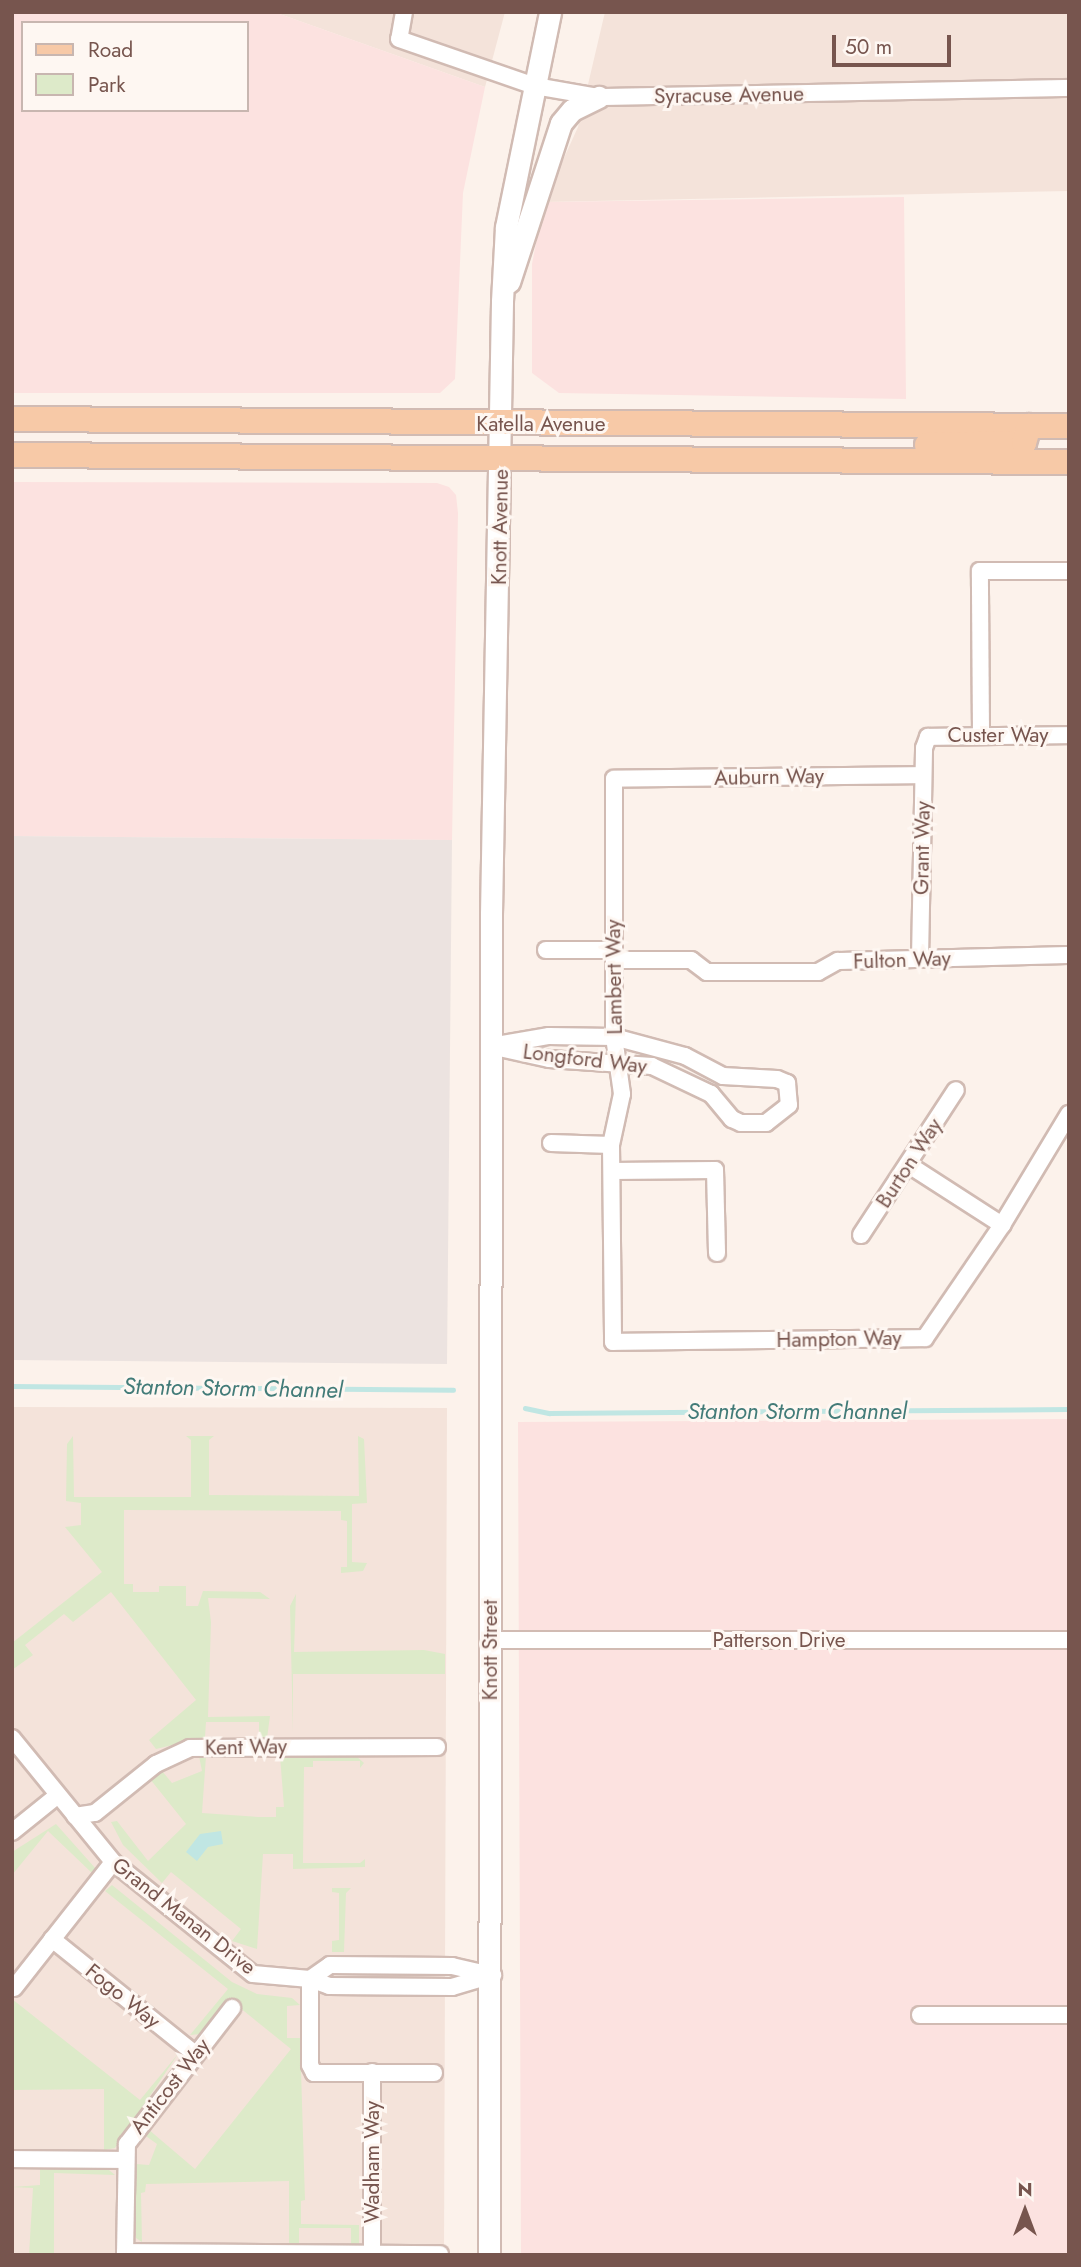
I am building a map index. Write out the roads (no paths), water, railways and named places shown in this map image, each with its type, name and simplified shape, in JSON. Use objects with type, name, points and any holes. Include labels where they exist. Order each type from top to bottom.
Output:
[{"type":"main road","name":"Knott Avenue","points":[[491,1046],[502,301],[506,227],[550,12]]},
{"type":"main road","points":[[502,301],[528,234],[561,123],[572,110],[599,97]]},
{"type":"main road","name":"Katella Avenue","points":[[12,419],[1069,426]]},
{"type":"main road","points":[[887,461],[929,444],[1024,443],[1029,426]]},
{"type":"main road","name":"Katella Avenue","points":[[12,455],[1069,463]]},
{"type":"main road","name":"Knott Street","points":[[489,2255],[493,1975],[489,1640],[491,1046]]},
{"type":"street","name":"Syracuse Avenue","points":[[404,12],[399,39],[535,86],[599,97],[1069,89]]},
{"type":"street","points":[[981,734],[980,571],[1069,572]]},
{"type":"street","name":"Custer Way","points":[[928,737],[981,734],[1069,735]]},
{"type":"street","name":"Grant Way","points":[[920,959],[923,775],[928,737]]},
{"type":"street","name":"Auburn Way","points":[[614,779],[923,775]]},
{"type":"street","name":"Lambert Way","points":[[613,1342],[611,1145],[622,1094],[614,1037],[614,779]]},
{"type":"street","name":"Fulton Way","points":[[546,950],[691,960],[707,972],[818,972],[838,961],[1069,955]]},
{"type":"street","name":"Longford Way","points":[[549,1036],[614,1037],[685,1056],[723,1076],[787,1083],[789,1105],[766,1123],[741,1123],[711,1094],[652,1066],[619,1060],[549,1059],[491,1046],[549,1036]]},
{"type":"street","points":[[711,1094],[723,1076]]},
{"type":"street","name":"Burton Way","points":[[861,1235],[956,1090]]},
{"type":"street","name":"Hampton Way","points":[[613,1342],[925,1338],[1002,1225],[1069,1114]]},
{"type":"street","points":[[551,1143],[611,1145]]},
{"type":"street","points":[[909,1165],[1002,1225]]},
{"type":"street","points":[[612,1171],[715,1170],[717,1253]]},
{"type":"street","name":"Patterson Drive","points":[[489,1640],[1069,1640]]},
{"type":"street","name":"Grand Manan Drive","points":[[12,1738],[113,1862],[253,1974],[310,1979]]},
{"type":"street","name":"Kent Way","points":[[75,1816],[94,1812],[156,1764],[190,1748],[437,1747]]},
{"type":"street","points":[[12,1832],[58,1795]]},
{"type":"street","points":[[14,1988],[113,1862]]},
{"type":"street","name":"Fogo Way","points":[[52,1939],[195,2053]]},
{"type":"street","points":[[435,2073],[314,2073],[310,2065],[310,1979],[330,1965],[452,1966],[493,1975]]},
{"type":"street","name":"Anticost Way","points":[[125,2253],[124,2160],[133,2131],[232,2008]]},
{"type":"street","points":[[920,2015],[1069,2015]]},
{"type":"street","name":"Wadham Way","points":[[372,2072],[372,2253]]},
{"type":"street","points":[[12,2159],[124,2160]]},
{"type":"street","points":[[125,2253],[440,2254]]},
{"type":"water","points":[[221,1831],[223,1844],[208,1847],[197,1861],[186,1852],[200,1834]]},
{"type":"waterway","name":"Stanton Storm Channel","points":[[12,1386],[453,1390]]},
{"type":"waterway","name":"Stanton Storm Channel","points":[[525,1408],[549,1413],[1069,1409]]}]
